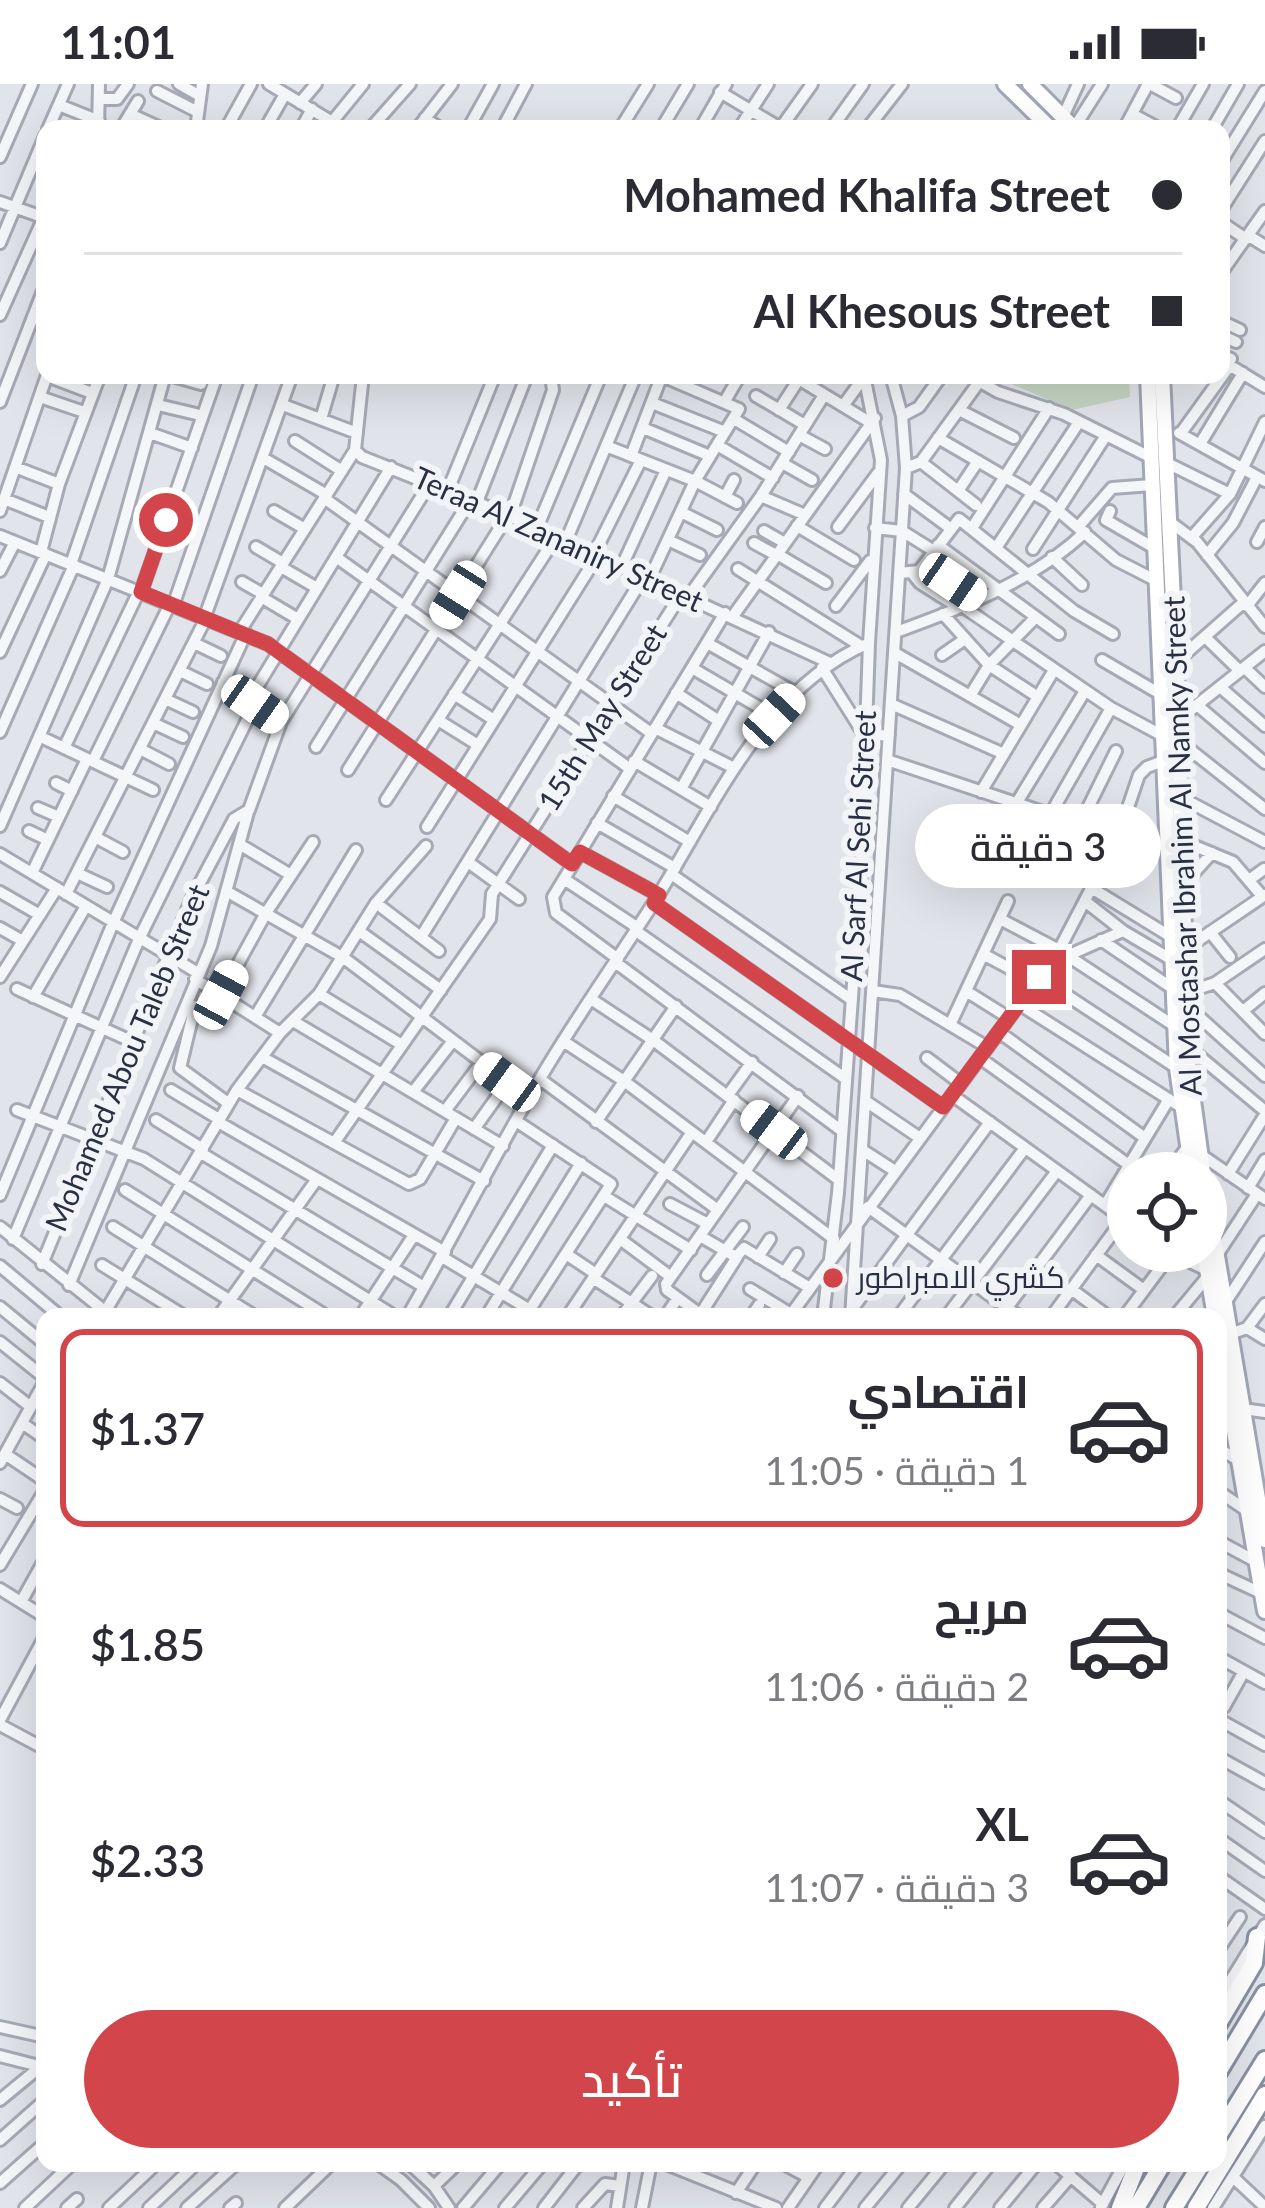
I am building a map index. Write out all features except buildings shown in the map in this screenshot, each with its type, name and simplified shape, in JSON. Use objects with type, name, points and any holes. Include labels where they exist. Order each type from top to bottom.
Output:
[{"type":"highway","points":[[1227,2009],[1254,1963],[1261,1931]]},
{"type":"highway","points":[[1227,2057],[1265,1994]]},
{"type":"highway","points":[[1227,2121],[1265,2060]]},
{"type":"highway","points":[[1227,2157],[1265,2095]]},
{"type":"highway","points":[[1108,2207],[1122,2172]]},
{"type":"highway","points":[[1136,2208],[1158,2172]]},
{"type":"highway","points":[[1174,2208],[1196,2172]]},
{"type":"highway","points":[[1196,2208],[1218,2172]]},
{"type":"main road","points":[[1005,84],[1042,120]]},
{"type":"main road","points":[[1038,87],[1070,120]]},
{"type":"main road","name":"Al Mostashar Ibrahim Al Namky Street","points":[[1149,384],[1170,522],[1178,720],[1166,760],[1194,1150]]},
{"type":"main road","name":"Al Mostashar Ibrahim Al Namky Street","points":[[1163,384],[1165,427],[1152,485],[1162,694],[1180,797],[1174,843]]},
{"type":"main road","name":"Al Mostashar Ibrahim Al Namky Street","points":[[1182,996],[1176,1027],[1175,1103],[1194,1150]]},
{"type":"main road","points":[[1216,1272],[1224,1308]]},
{"type":"main road","points":[[1207,1273],[1213,1308]]},
{"type":"main road","points":[[1227,1360],[1243,1409],[1265,1536]]},
{"type":"main road","points":[[1227,1402],[1251,1456],[1246,1510],[1265,1611]]},
{"type":"street","points":[[0,157],[32,84]]},
{"type":"street","points":[[52,120],[68,84]]},
{"type":"street","points":[[99,120],[97,89],[118,99],[128,84]]},
{"type":"street","points":[[179,84],[201,90],[197,120]]},
{"type":"street","points":[[231,120],[251,84]]},
{"type":"street","points":[[270,84],[328,120]]},
{"type":"street","points":[[303,120],[316,84]]},
{"type":"street","points":[[343,120],[363,84]]},
{"type":"street","points":[[378,120],[410,84]]},
{"type":"street","points":[[424,120],[452,84]]},
{"type":"street","points":[[473,120],[493,84]]},
{"type":"street","points":[[507,120],[526,84]]},
{"type":"street","points":[[626,120],[648,84]]},
{"type":"street","points":[[666,120],[688,84]]},
{"type":"street","points":[[744,120],[768,84]]},
{"type":"street","points":[[787,120],[812,84]]},
{"type":"street","points":[[837,120],[863,84]]},
{"type":"street","points":[[874,120],[902,84]]},
{"type":"street","points":[[1075,120],[1078,84]]},
{"type":"street","points":[[1078,120],[1102,84]]},
{"type":"street","points":[[1129,120],[1149,84],[1176,98]]},
{"type":"street","points":[[1183,120],[1203,84]]},
{"type":"street","points":[[1217,120],[1238,84]]},
{"type":"street","points":[[705,120],[723,88],[767,120]]},
{"type":"street","points":[[1230,147],[1265,91]]},
{"type":"street","points":[[157,92],[198,112]]},
{"type":"street","points":[[270,120],[285,94]]},
{"type":"street","points":[[165,120],[174,100]]},
{"type":"street","points":[[126,120],[138,101]]},
{"type":"street","points":[[58,105],[89,120]]},
{"type":"street","points":[[130,114],[142,120]]},
{"type":"street","points":[[1132,114],[1143,120]]},
{"type":"street","points":[[1230,195],[1265,141]]},
{"type":"street","points":[[0,243],[36,157]]},
{"type":"street","points":[[28,174],[36,177]]},
{"type":"street","points":[[0,202],[36,214]]},
{"type":"street","points":[[1230,259],[1265,211]]},
{"type":"street","points":[[1230,227],[1265,246]]},
{"type":"street","points":[[30,324],[0,314],[36,235]]},
{"type":"street","points":[[0,402],[36,309]]},
{"type":"street","points":[[1230,369],[1265,387]]},
{"type":"street","points":[[1200,444],[1243,373]]},
{"type":"street","points":[[44,384],[2,505],[50,517]]},
{"type":"street","points":[[68,384],[92,393]]},
{"type":"street","points":[[0,652],[43,553],[59,484],[96,384]]},
{"type":"street","points":[[0,732],[72,564],[133,384]]},
{"type":"street","points":[[0,826],[108,579],[164,384]]},
{"type":"street","points":[[64,748],[140,591],[214,384]]},
{"type":"street","points":[[32,873],[171,605],[250,384]]},
{"type":"street","points":[[1,972],[40,915],[77,873],[194,643],[289,384]]},
{"type":"street","points":[[321,419],[331,384]]},
{"type":"street","points":[[0,1196],[72,1017],[243,632],[356,450],[362,384]]},
{"type":"street","points":[[448,490],[491,384]]},
{"type":"street","points":[[316,747],[474,501],[523,384]]},
{"type":"street","points":[[348,770],[509,516],[553,384]]},
{"type":"street","points":[[537,528],[597,384]]},
{"type":"street","points":[[386,800],[561,539],[635,384]]},
{"type":"street","points":[[427,827],[596,555],[636,458],[659,384]]},
{"type":"street","points":[[405,964],[647,577],[695,481],[734,419],[739,406],[678,384]]},
{"type":"street","points":[[725,401],[735,384]]},
{"type":"street","points":[[779,410],[792,384]]},
{"type":"street","points":[[808,384],[873,420],[758,581],[707,643],[552,902],[556,913],[842,1130]]},
{"type":"street","points":[[843,406],[858,384]]},
{"type":"street","name":"Al Sarf Al Sehi Street","points":[[824,1308],[834,1239],[861,872],[866,646],[880,471],[880,448],[866,384]]},
{"type":"street","name":"Al Sarf Al Sehi Street","points":[[851,1308],[896,632],[906,573],[902,530],[905,446],[895,384]]},
{"type":"street","points":[[902,416],[919,407],[936,384]]},
{"type":"street","points":[[906,468],[921,462],[972,384]]},
{"type":"street","points":[[987,384],[1049,408],[1230,494]]},
{"type":"street","points":[[1181,434],[1217,384]]},
{"type":"street","name":"15th May Street","points":[[334,1143],[490,920],[491,898],[611,705],[685,594],[761,496],[824,394]]},
{"type":"street","points":[[755,396],[825,449]]},
{"type":"street","points":[[40,397],[84,412]]},
{"type":"street","points":[[652,403],[725,433]]},
{"type":"street","points":[[158,405],[196,414]]},
{"type":"street","points":[[283,405],[358,433]]},
{"type":"street","points":[[972,528],[1049,408]]},
{"type":"street","points":[[959,410],[1014,438]]},
{"type":"street","points":[[734,419],[789,452]]},
{"type":"street","points":[[996,548],[1079,422]]},
{"type":"street","points":[[1192,536],[1230,494],[1265,422]]},
{"type":"street","points":[[1165,427],[1261,479],[1207,555]]},
{"type":"street","points":[[643,428],[714,451],[773,478]]},
{"type":"street","points":[[150,433],[192,448]]},
{"type":"street","points":[[1033,549],[1105,437]]},
{"type":"street","points":[[938,438],[1059,509],[1116,560],[1157,580]]},
{"type":"street","points":[[295,441],[342,471]]},
{"type":"street","points":[[606,446],[731,500],[734,480]]},
{"type":"street","points":[[880,448],[905,446]]},
{"type":"street","name":"Teraa Al Zananiry Street","points":[[356,450],[362,457],[537,528],[769,632],[826,665]]},
{"type":"street","points":[[265,458],[326,496],[611,705],[734,768]]},
{"type":"street","points":[[958,491],[978,461]]},
{"type":"street","points":[[921,462],[976,505]]},
{"type":"street","points":[[782,464],[812,480]]},
{"type":"street","points":[[15,467],[59,484]]},
{"type":"street","points":[[13,1238],[139,939],[252,702],[391,467]]},
{"type":"street","points":[[622,566],[666,470]]},
{"type":"street","points":[[838,527],[880,471]]},
{"type":"street","points":[[896,632],[960,607],[1049,559],[1082,529],[1112,481],[1152,485]]},
{"type":"street","name":"Mohamed Abou Taleb Street","points":[[42,1264],[192,898],[234,819],[249,810],[281,722],[430,483]]},
{"type":"street","points":[[904,494],[950,528]]},
{"type":"street","points":[[761,496],[854,560]]},
{"type":"street","points":[[274,511],[305,529]]},
{"type":"street","points":[[1110,511],[1106,520],[1156,549]]},
{"type":"street","points":[[681,512],[717,530]]},
{"type":"street","points":[[906,573],[922,568],[958,518],[1074,611],[1112,634]]},
{"type":"street","points":[[1170,522],[1192,536],[1264,624]]},
{"type":"street","points":[[1257,542],[1265,527]]},
{"type":"street","points":[[875,529],[902,530],[936,548],[1059,634]]},
{"type":"street","points":[[764,530],[780,550],[826,583]]},
{"type":"street","points":[[0,536],[243,632],[278,652],[572,864]]},
{"type":"street","points":[[668,540],[700,555]]},
{"type":"street","points":[[1022,540],[1082,585]]},
{"type":"street","points":[[0,571],[15,542]]},
{"type":"street","points":[[754,542],[780,550]]},
{"type":"street","points":[[256,547],[317,588]]},
{"type":"street","points":[[336,557],[590,740],[711,807]]},
{"type":"street","points":[[836,606],[873,558]]},
{"type":"street","points":[[738,569],[866,646],[895,652],[1021,725]]},
{"type":"street","points":[[1176,662],[1245,604],[1265,581],[1261,575],[1265,569]]},
{"type":"street","points":[[906,573],[1111,708],[1172,739],[1265,808]]},
{"type":"street","points":[[940,596],[952,581],[978,598]]},
{"type":"street","points":[[242,582],[298,619]]},
{"type":"street","points":[[943,614],[989,665],[1038,697]]},
{"type":"street","points":[[970,696],[989,665],[1036,617]]},
{"type":"street","points":[[681,789],[769,632]]},
{"type":"street","points":[[1204,637],[1265,687]]},
{"type":"street","points":[[942,655],[965,639]]},
{"type":"street","points":[[194,643],[221,656]]},
{"type":"street","points":[[707,643],[796,693]]},
{"type":"street","points":[[412,1308],[540,1079],[734,768],[774,716],[826,665],[866,646]]},
{"type":"street","points":[[1178,720],[1265,651]]},
{"type":"street","points":[[1102,660],[1162,694]]},
{"type":"street","points":[[826,665],[865,736],[889,735]]},
{"type":"street","points":[[692,668],[774,716]]},
{"type":"street","points":[[180,670],[207,685]]},
{"type":"street","points":[[981,792],[1054,670]]},
{"type":"street","points":[[223,682],[281,722]]},
{"type":"street","points":[[1220,687],[1265,726]]},
{"type":"street","points":[[1016,804],[1084,691]]},
{"type":"street","points":[[676,693],[719,721]]},
{"type":"street","points":[[454,694],[494,720]]},
{"type":"street","points":[[165,699],[193,712]]},
{"type":"street","points":[[892,704],[1004,754]]},
{"type":"street","points":[[1197,705],[1265,763]]},
{"type":"street","points":[[1050,814],[1111,708]]},
{"type":"street","points":[[438,720],[478,746]]},
{"type":"street","points":[[153,723],[183,737]]},
{"type":"street","points":[[41,737],[154,790]]},
{"type":"street","points":[[140,749],[169,764]]},
{"type":"street","points":[[1080,824],[1117,751]]},
{"type":"street","points":[[887,760],[1118,837],[1212,853],[1233,862],[1263,899],[1177,950],[1123,931],[1086,902]]},
{"type":"street","points":[[796,1308],[1037,980],[1063,953],[1118,837],[1138,776],[1166,760]]},
{"type":"street","points":[[56,783],[72,791]]},
{"type":"street","points":[[613,796],[690,842]]},
{"type":"street","points":[[1180,797],[1265,842]]},
{"type":"street","points":[[38,808],[59,818]]},
{"type":"street","points":[[69,1285],[197,976],[249,810]]},
{"type":"street","points":[[597,823],[673,871],[852,1000]]},
{"type":"street","points":[[29,831],[48,840]]},
{"type":"street","points":[[95,837],[123,852]]},
{"type":"street","points":[[221,995],[313,842]]},
{"type":"street","points":[[239,844],[291,875]]},
{"type":"street","points":[[110,1308],[237,1090],[280,1033],[319,994],[376,903],[426,846]]},
{"type":"street","points":[[255,1017],[356,850]]},
{"type":"street","points":[[580,852],[656,899],[849,1044],[943,1107]]},
{"type":"street","points":[[1175,888],[1212,853]]},
{"type":"street","points":[[0,854],[168,956],[280,1033]]},
{"type":"street","points":[[468,862],[519,898]]},
{"type":"street","points":[[1250,880],[1264,869]]},
{"type":"street","points":[[861,872],[879,874]]},
{"type":"street","points":[[77,873],[107,887]]},
{"type":"street","points":[[564,879],[846,1079]]},
{"type":"street","points":[[1093,889],[1177,950]]},
{"type":"street","points":[[226,891],[344,958],[529,1098]]},
{"type":"street","points":[[0,892],[40,915]]},
{"type":"street","points":[[950,1024],[1008,901]]},
{"type":"street","points":[[376,903],[439,951]]},
{"type":"street","points":[[33,998],[86,906]]},
{"type":"street","points":[[1000,920],[1063,953],[1176,1027]]},
{"type":"street","points":[[0,928],[23,941]]},
{"type":"street","points":[[359,931],[441,990]]},
{"type":"street","points":[[1063,953],[1123,931]]},
{"type":"street","points":[[1210,932],[1229,957]]},
{"type":"street","points":[[1101,940],[1182,996],[1265,1076]]},
{"type":"street","points":[[1182,996],[1216,983],[1265,949]]},
{"type":"street","points":[[983,954],[1037,980],[1178,1068]]},
{"type":"street","points":[[40,955],[54,962]]},
{"type":"street","points":[[1216,983],[1265,1034]]},
{"type":"street","points":[[17,989],[133,1042]]},
{"type":"street","points":[[873,991],[897,993],[950,1024],[1112,1152]]},
{"type":"street","points":[[966,991],[1009,1018]]},
{"type":"street","points":[[319,994],[402,1045]]},
{"type":"street","points":[[1243,1012],[1265,994]]},
{"type":"street","points":[[591,998],[774,1130],[838,1187],[862,1195]]},
{"type":"street","points":[[1019,1004],[1175,1103],[1137,1152]]},
{"type":"street","points":[[195,1006],[180,1068],[229,1103]]},
{"type":"street","points":[[596,1122],[676,1006]]},
{"type":"street","points":[[293,1022],[503,1146]]},
{"type":"street","points":[[999,1032],[1145,1138]]},
{"type":"street","points":[[563,1041],[624,1081],[834,1239]]},
{"type":"street","points":[[413,1092],[452,1042]]},
{"type":"street","points":[[1187,1046],[1265,1113],[1237,1152],[1228,1174]]},
{"type":"street","points":[[262,1057],[484,1181]]},
{"type":"street","points":[[926,1058],[990,1122],[1105,1205],[1107,1202]]},
{"type":"street","points":[[706,1142],[752,1062]]},
{"type":"street","points":[[237,1090],[403,1182],[415,1183],[481,1064]]},
{"type":"street","points":[[540,1079],[718,1210]]},
{"type":"street","points":[[474,1129],[507,1082]]},
{"type":"street","points":[[171,1090],[414,1235],[521,1308]]},
{"type":"street","points":[[667,1308],[691,1250],[798,1096]]},
{"type":"street","points":[[867,1102],[920,1138]]},
{"type":"street","points":[[17,1110],[124,1150],[382,1308]]},
{"type":"street","points":[[156,1120],[424,1287]]},
{"type":"street","points":[[516,1121],[610,1183],[531,1308]]},
{"type":"street","points":[[855,1308],[990,1122]]},
{"type":"street","points":[[578,1308],[692,1132]]},
{"type":"street","points":[[454,1308],[553,1145]]},
{"type":"street","points":[[905,1308],[1025,1148]]},
{"type":"street","points":[[864,1151],[895,1172]]},
{"type":"street","points":[[1192,1152],[1257,1194]]},
{"type":"street","points":[[1227,1232],[1257,1194],[1265,1160]]},
{"type":"street","points":[[491,1308],[580,1163]]},
{"type":"street","points":[[953,1308],[1057,1171]]},
{"type":"street","points":[[224,1308],[317,1179]]},
{"type":"street","points":[[125,1190],[314,1308]]},
{"type":"street","points":[[1007,1308],[1091,1195]]},
{"type":"street","points":[[604,1196],[691,1250]]},
{"type":"street","points":[[670,1204],[709,1224]]},
{"type":"street","points":[[868,1207],[973,1282],[1000,1308]]},
{"type":"street","points":[[783,1222],[794,1208]]},
{"type":"street","points":[[0,1227],[97,1308]]},
{"type":"street","points":[[706,1308],[743,1227]]},
{"type":"street","points":[[113,1228],[242,1308]]},
{"type":"street","points":[[366,1308],[414,1235]]},
{"type":"street","points":[[700,1236],[731,1254]]},
{"type":"street","points":[[620,1239],[693,1308]]},
{"type":"street","points":[[758,1257],[770,1239]]},
{"type":"street","points":[[1058,1308],[1107,1242]]},
{"type":"street","points":[[1225,1303],[1265,1242]]},
{"type":"street","points":[[707,1275],[743,1248],[810,1288]]},
{"type":"street","points":[[566,1254],[638,1308]]},
{"type":"street","points":[[784,1274],[797,1254]]},
{"type":"street","points":[[1096,1255],[1144,1290]]},
{"type":"street","points":[[102,1265],[171,1308]]},
{"type":"street","points":[[0,1266],[50,1308]]},
{"type":"street","points":[[1131,1308],[1156,1272]]},
{"type":"street","points":[[1181,1308],[1207,1273]]},
{"type":"street","points":[[627,1308],[652,1276]]},
{"type":"street","points":[[750,1289],[783,1308]]},
{"type":"street","points":[[1072,1289],[1097,1308]]},
{"type":"street","points":[[1227,1339],[1247,1328],[1265,1304]]},
{"type":"street","points":[[0,1307],[36,1337]]},
{"type":"street","points":[[1247,1328],[1265,1339]]},
{"type":"street","points":[[0,1342],[36,1372]]},
{"type":"street","points":[[0,1383],[31,1407]]},
{"type":"street","points":[[36,1402],[3,1459],[36,1480]]},
{"type":"street","points":[[1243,1409],[1263,1408]]},
{"type":"street","points":[[22,1423],[36,1433]]},
{"type":"street","points":[[0,1429],[14,1439]]},
{"type":"street","points":[[1227,1497],[1246,1510]]},
{"type":"street","points":[[0,1498],[17,1508]]},
{"type":"street","points":[[0,1565],[36,1502]]},
{"type":"street","points":[[1227,1546],[1255,1561]]},
{"type":"street","points":[[21,1602],[36,1575]]},
{"type":"street","points":[[1227,1577],[1261,1593]]},
{"type":"street","points":[[1,1591],[36,1611]]},
{"type":"street","points":[[1227,1618],[1265,1638]]},
{"type":"street","points":[[36,1653],[0,1722],[36,1741]]},
{"type":"street","points":[[1227,1663],[1265,1683]]},
{"type":"street","points":[[1227,1702],[1244,1673]]},
{"type":"street","points":[[1227,1724],[1265,1745]]},
{"type":"street","points":[[1227,1761],[1265,1783]]},
{"type":"street","points":[[1227,1806],[1265,1832]]},
{"type":"street","points":[[1227,1844],[1265,1871]]},
{"type":"street","points":[[1227,1882],[1265,1909]]},
{"type":"street","points":[[1227,1936],[1240,1917]]},
{"type":"street","points":[[1227,1986],[1261,1931]]},
{"type":"street","points":[[0,2027],[36,2034]]},
{"type":"street","points":[[0,2056],[36,2065]]},
{"type":"street","points":[[0,2100],[36,2072]]},
{"type":"street","points":[[0,2140],[36,2108]]},
{"type":"street","points":[[1213,2208],[1265,2126]]},
{"type":"street","points":[[1253,2145],[1265,2154]]},
{"type":"street","points":[[0,2183],[36,2151]]},
{"type":"street","points":[[25,2208],[63,2172]]},
{"type":"street","points":[[109,2208],[147,2172]]},
{"type":"street","points":[[149,2208],[187,2172]]},
{"type":"street","points":[[187,2208],[227,2172]]},
{"type":"street","points":[[289,2207],[323,2172]]},
{"type":"street","points":[[387,2172],[422,2205]]},
{"type":"street","points":[[421,2172],[449,2208]]},
{"type":"street","points":[[434,2186],[449,2172]]},
{"type":"street","points":[[464,2208],[494,2172]]},
{"type":"street","points":[[505,2208],[535,2172]]},
{"type":"street","points":[[544,2208],[572,2172]]},
{"type":"street","points":[[617,2208],[622,2172]]},
{"type":"street","points":[[642,2208],[649,2172]]},
{"type":"street","points":[[685,2172],[776,2208]]},
{"type":"street","points":[[694,2176],[697,2172]]},
{"type":"street","points":[[736,2193],[750,2172]]},
{"type":"street","points":[[799,2172],[808,2177]]},
{"type":"street","points":[[788,2208],[812,2172]]},
{"type":"street","points":[[825,2208],[852,2172]]},
{"type":"street","points":[[865,2208],[895,2172]]},
{"type":"street","points":[[908,2208],[938,2172]]},
{"type":"street","points":[[955,2208],[984,2172]]},
{"type":"street","points":[[1000,2208],[1030,2172]]},
{"type":"street","points":[[1066,2172],[1108,2207]]},
{"type":"street","points":[[1051,2205],[1071,2176]]},
{"type":"street","points":[[1233,2177],[1265,2207]]},
{"type":"street","points":[[583,2208],[604,2184],[620,2186]]},
{"type":"green space","points":[[1012,384],[1129,384],[1130,397],[1072,410]]},
{"type":"place","name":"كشري الامبراطور","points":[[833,1278]]},
{"type":"route","points":[[166,520],[141,592],[268,644],[572,864],[580,852],[659,895],[654,903],[943,1107],[1039,977]]}]
